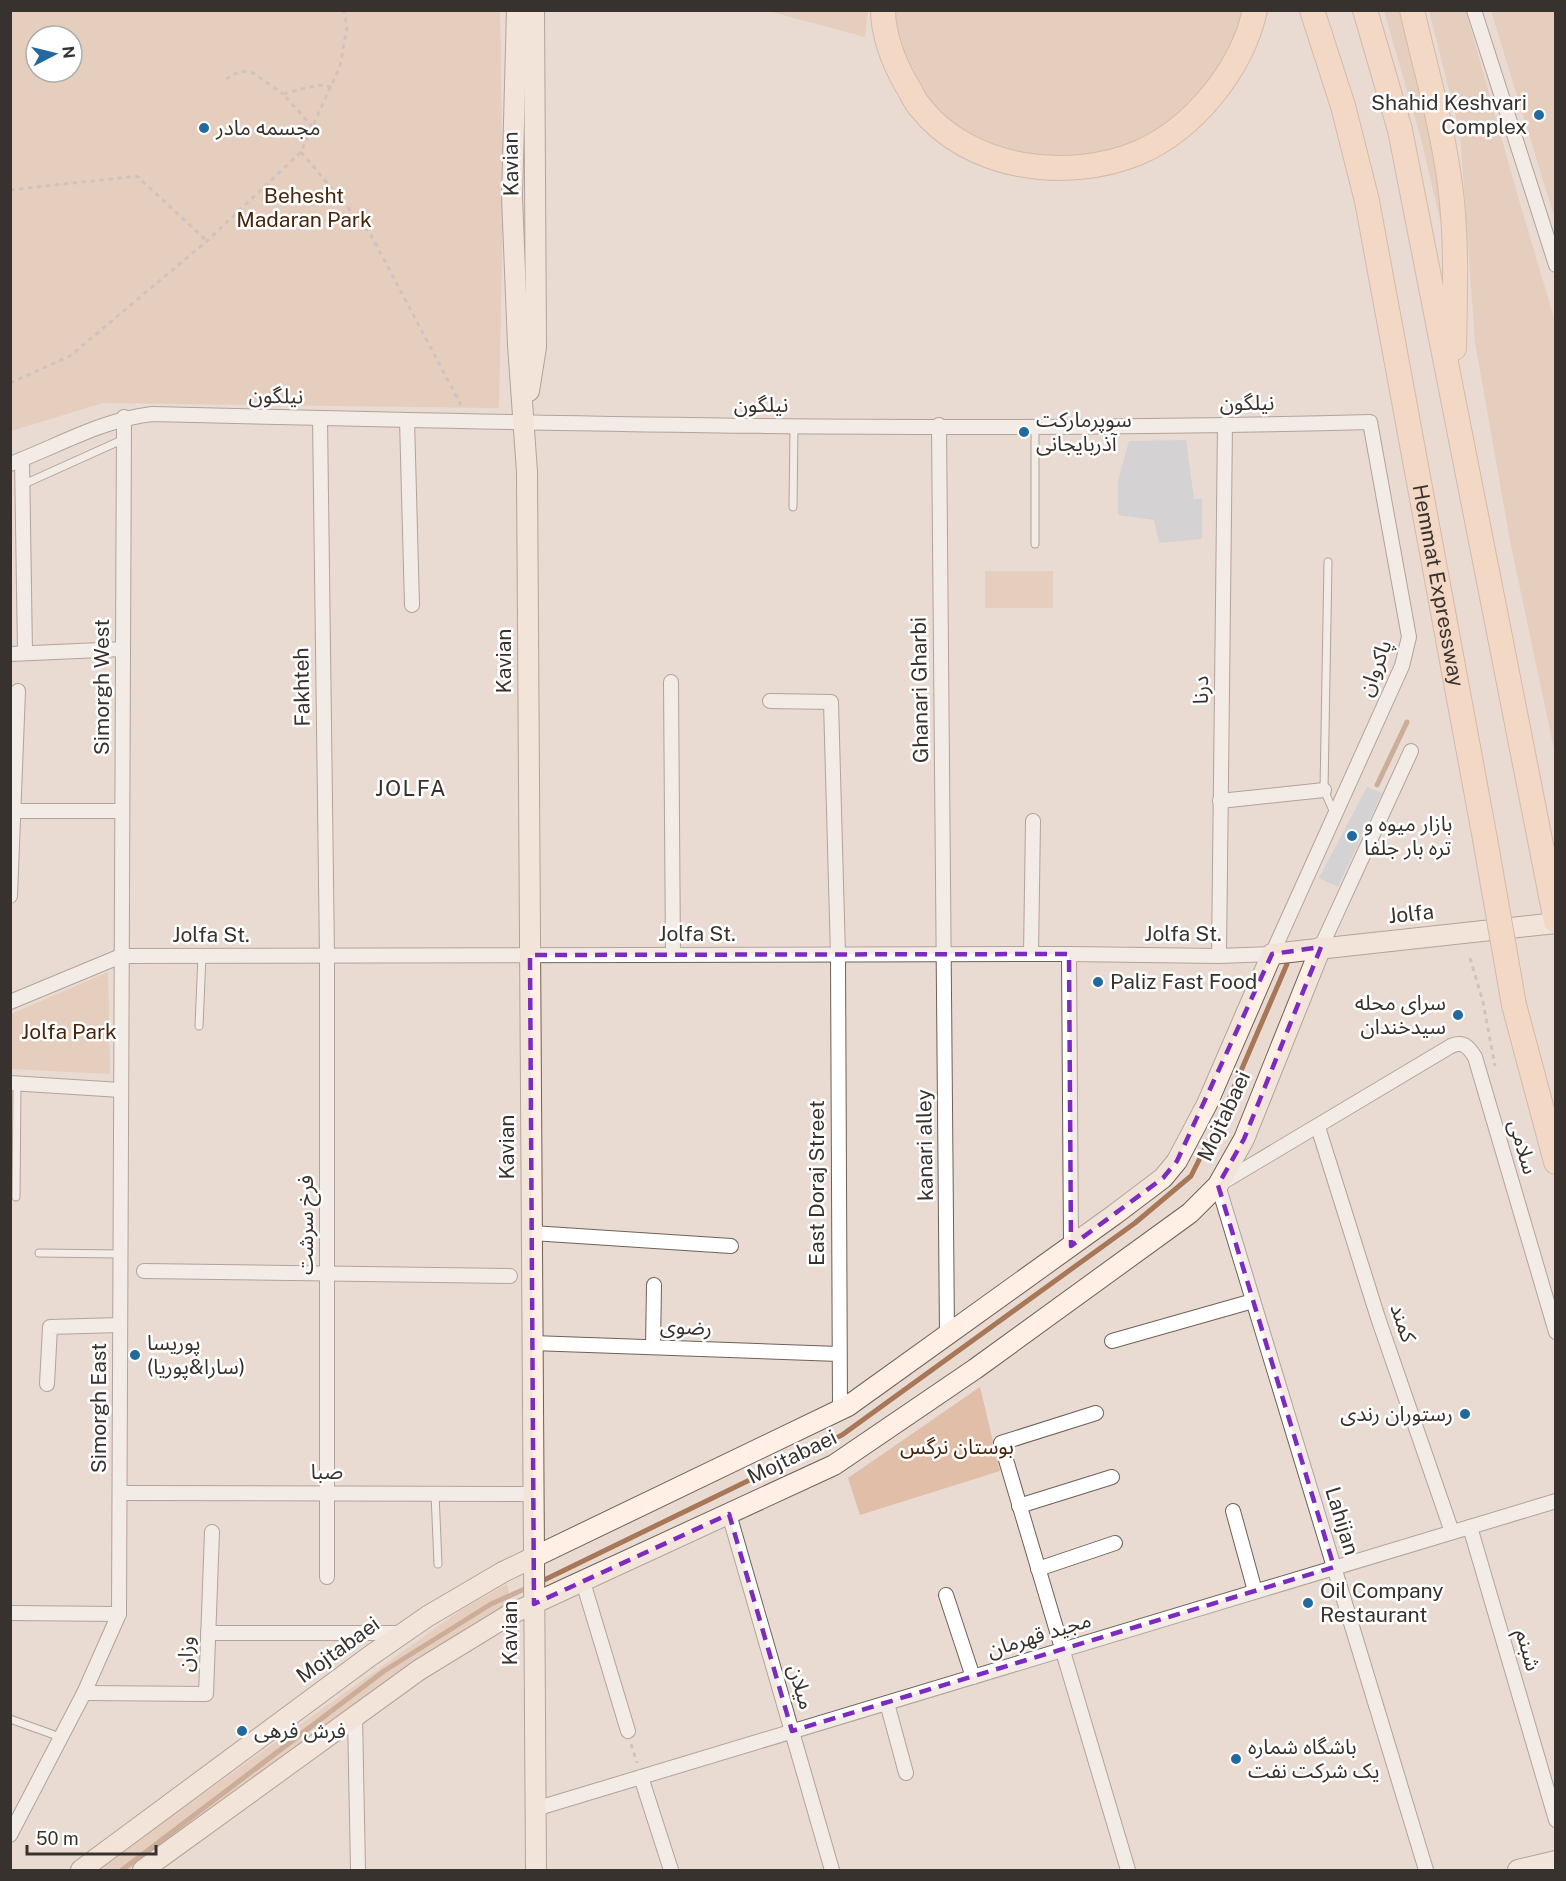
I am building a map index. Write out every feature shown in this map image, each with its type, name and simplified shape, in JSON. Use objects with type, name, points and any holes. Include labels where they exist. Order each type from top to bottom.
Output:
[{"type":"highway","points":[[883,10],[891,49],[902,77],[920,108],[950,135],[975,150],[1005,161],[1067,167],[1116,160],[1139,152],[1181,126],[1225,81],[1241,55],[1255,10]]},
{"type":"highway","name":"Hemmat Expressway","points":[[1312,10],[1343,106],[1367,201],[1514,1005],[1556,1162]]},
{"type":"highway","points":[[1365,10],[1400,130],[1437,309],[1453,408],[1537,835],[1556,922]]},
{"type":"highway","points":[[1412,10],[1440,129],[1451,193],[1456,252],[1453,408]]},
{"type":"main road","name":"Kavian","points":[[517,10],[512,197],[518,345],[527,472],[536,1870]]},
{"type":"main road","name":"Kavian","points":[[524,424],[536,347],[534,10]]},
{"type":"main road","name":"Jolfa","points":[[1272,954],[1556,922]]},
{"type":"main road","name":"Mojtabaei","points":[[143,1870],[355,1716],[465,1640],[534,1604],[834,1465],[872,1441],[1149,1245],[1203,1202],[1218,1185],[1244,1139],[1321,947]]},
{"type":"main road","name":"Mojtabaei","points":[[81,1870],[402,1633],[471,1590],[534,1557],[840,1410],[1163,1178],[1177,1161],[1207,1104],[1272,954]]},
{"type":"main road","points":[[1518,1870],[1556,1861]]},
{"type":"street","points":[[1474,10],[1556,265]]},
{"type":"street","name":"نیلگون","points":[[16,462],[124,417],[152,414],[524,424],[794,426],[1370,422]]},
{"type":"street","name":"Simorgh West","points":[[121,956],[124,417]]},
{"type":"street","name":"Fakhteh","points":[[320,418],[327,956]]},
{"type":"street","points":[[407,420],[412,605]]},
{"type":"street","name":"پاکروان","points":[[1272,954],[1402,666],[1408,646],[1408,628],[1370,422]]},
{"type":"street","name":"درنا","points":[[1218,956],[1225,424]]},
{"type":"street","name":"Ghanari Gharbi","points":[[939,425],[944,955]]},
{"type":"street","points":[[16,462],[22,485],[25,653]]},
{"type":"street","points":[[10,654],[123,649]]},
{"type":"street","points":[[671,682],[673,955]]},
{"type":"street","points":[[10,896],[18,691]]},
{"type":"street","name":"East Doraj Street","points":[[770,701],[831,702],[838,955],[840,1410]]},
{"type":"street","points":[[1321,947],[1411,751]]},
{"type":"street","points":[[1220,801],[1324,790]]},
{"type":"street","points":[[12,811],[122,811]]},
{"type":"street","points":[[1031,954],[1033,821]]},
{"type":"street","points":[[1069,954],[1071,1246]]},
{"type":"street","name":"Jolfa St.","points":[[121,956],[1069,954],[1218,956],[1272,954]]},
{"type":"street","name":"kanari alley","points":[[944,955],[947,1335]]},
{"type":"street","points":[[10,1002],[121,956]]},
{"type":"street","name":"Simorgh East","points":[[10,1835],[84,1693],[119,1614],[121,956]]},
{"type":"street","name":"فرخ سرشت","points":[[327,956],[327,1577]]},
{"type":"street","name":"سلامی","points":[[1318,1127],[1451,1046],[1459,1043],[1466,1045],[1475,1057],[1556,1332]]},
{"type":"street","points":[[14,1083],[121,1090]]},
{"type":"street","points":[[1218,1185],[1318,1127]]},
{"type":"street","name":"کمند","points":[[1318,1127],[1378,1318],[1452,1532]]},
{"type":"street","name":"Lahijan","points":[[1218,1185],[1426,1870]]},
{"type":"street","points":[[532,1233],[731,1246]]},
{"type":"street","points":[[144,1271],[510,1276]]},
{"type":"street","points":[[653,1347],[654,1285]]},
{"type":"street","points":[[1112,1341],[1253,1301]]},
{"type":"street","points":[[47,1384],[50,1327],[120,1325]]},
{"type":"street","name":"رضوی","points":[[532,1343],[839,1354]]},
{"type":"street","points":[[1096,1413],[1001,1443],[1128,1870]]},
{"type":"street","points":[[1019,1506],[1112,1477]]},
{"type":"street","name":"صبا","points":[[120,1493],[534,1494]]},
{"type":"street","name":"مجید قهرمان","points":[[535,1809],[1556,1501]]},
{"type":"street","points":[[1233,1511],[1255,1591]]},
{"type":"street","name":"میلان","points":[[729,1514],[832,1870]]},
{"type":"street","name":"شبنم","points":[[1470,1527],[1556,1820]]},
{"type":"street","name":"وزان","points":[[84,1693],[206,1694],[212,1532]]},
{"type":"street","points":[[1038,1569],[1115,1543]]},
{"type":"street","points":[[583,1582],[628,1731]]},
{"type":"street","points":[[946,1595],[973,1677]]},
{"type":"street","points":[[10,1613],[119,1614]]},
{"type":"street","points":[[208,1633],[402,1633]]},
{"type":"street","points":[[886,1703],[906,1773]]},
{"type":"street","points":[[355,1716],[358,1870]]},
{"type":"street","points":[[641,1777],[670,1870]]},
{"type":"lane","points":[[1035,425],[1035,544]]},
{"type":"lane","points":[[793,507],[794,426]]},
{"type":"lane","points":[[22,485],[124,439]]},
{"type":"lane","name":"پاکروان","points":[[1328,562],[1324,790],[1335,815]]},
{"type":"lane","points":[[199,1026],[202,956]]},
{"type":"lane","points":[[14,1083],[16,1197]]},
{"type":"lane","points":[[39,1253],[120,1254]]},
{"type":"lane","points":[[435,1493],[438,1564]]},
{"type":"lane","points":[[10,1719],[60,1737]]},
{"type":"path","points":[[10,384],[70,356],[207,241],[301,152],[340,66],[347,28],[344,10]]},
{"type":"path","points":[[226,79],[240,71],[253,74],[283,94],[313,127]]},
{"type":"path","points":[[283,94],[318,86],[332,87]]},
{"type":"path","points":[[301,152],[371,235],[470,422]]},
{"type":"path","points":[[10,190],[136,176],[207,241]]},
{"type":"path","points":[[628,1731],[641,1777]]},
{"type":"highlighted area","points":[[1321,947],[1244,1139],[1218,1185],[1334,1567],[792,1731],[729,1514],[534,1604],[530,955],[1069,954],[1071,1246],[1163,1178],[1177,1161],[1272,954]]},
{"type":"green space","name":"Behesht Madaran Park","points":[[11,11],[500,11],[503,202],[499,408],[103,403],[11,431]]},
{"type":"green space","points":[[768,11],[868,11],[865,37]]},
{"type":"green space","points":[[894,11],[1248,11],[1210,87],[1146,141],[1089,159],[1020,157],[956,129],[915,86],[903,53]]},
{"type":"green space","points":[[1384,11],[1400,11],[1431,127],[1447,250],[1421,139]]},
{"type":"green space","points":[[1429,11],[1466,11],[1555,321],[1555,754],[1510,541],[1475,342],[1460,133]]},
{"type":"green space","name":"Shahid Keshvari Complex","points":[[1491,11],[1555,11],[1555,219]]},
{"type":"green space","points":[[985,571],[1053,571],[1053,608],[985,608]]},
{"type":"green space","name":"Jolfa Park","points":[[108,972],[110,1074],[11,1069],[11,1014]]},
{"type":"green space","name":"بوستان نرگس","points":[[980,1387],[1000,1471],[860,1515],[848,1478]]},
{"type":"green space","points":[[507,1584],[512,1605],[287,1755],[129,1870],[96,1870],[461,1610]]},
{"type":"building","points":[[1186,440],[1194,499],[1202,499],[1202,539],[1159,543],[1154,520],[1118,515],[1118,481],[1129,441]]},
{"type":"building","name":"بازار میوه و تره بار جلفا","points":[[1367,787],[1382,793],[1338,887],[1319,878]]},
{"type":"waterway","points":[[1377,785],[1407,722]]},
{"type":"waterway","points":[[538,1583],[842,1435],[1135,1223],[1191,1176],[1225,1108],[1287,964]]},
{"type":"waterway","points":[[122,1870],[384,1671],[491,1604],[529,1587]]},
{"type":"place","name":"Shahid Keshvari Complex","points":[[1539,115]]},
{"type":"place","name":"مجسمه مادر","points":[[204,128]]},
{"type":"place","name":"سوپرمارکت آذربایجانی","points":[[1024,432]]},
{"type":"place","name":"بازار میوه و تره بار جلفا","points":[[1352,836]]},
{"type":"place","name":"Paliz Fast Food","points":[[1098,982]]},
{"type":"place","name":"سرای محله سیدخندان","points":[[1458,1015]]},
{"type":"place","name":"پوریسا (سارا&پوریا)","points":[[135,1355]]},
{"type":"place","name":"رستوران رندی","points":[[1465,1414]]},
{"type":"place","name":"Oil Company Restaurant","points":[[1308,1603]]},
{"type":"place","name":"فرش فرهی","points":[[242,1731]]},
{"type":"place","name":"باشگاه شماره یک شرکت نفت","points":[[1236,1759]]},
{"type":"district","name":"JOLFA","points":[[411,788]]}]
